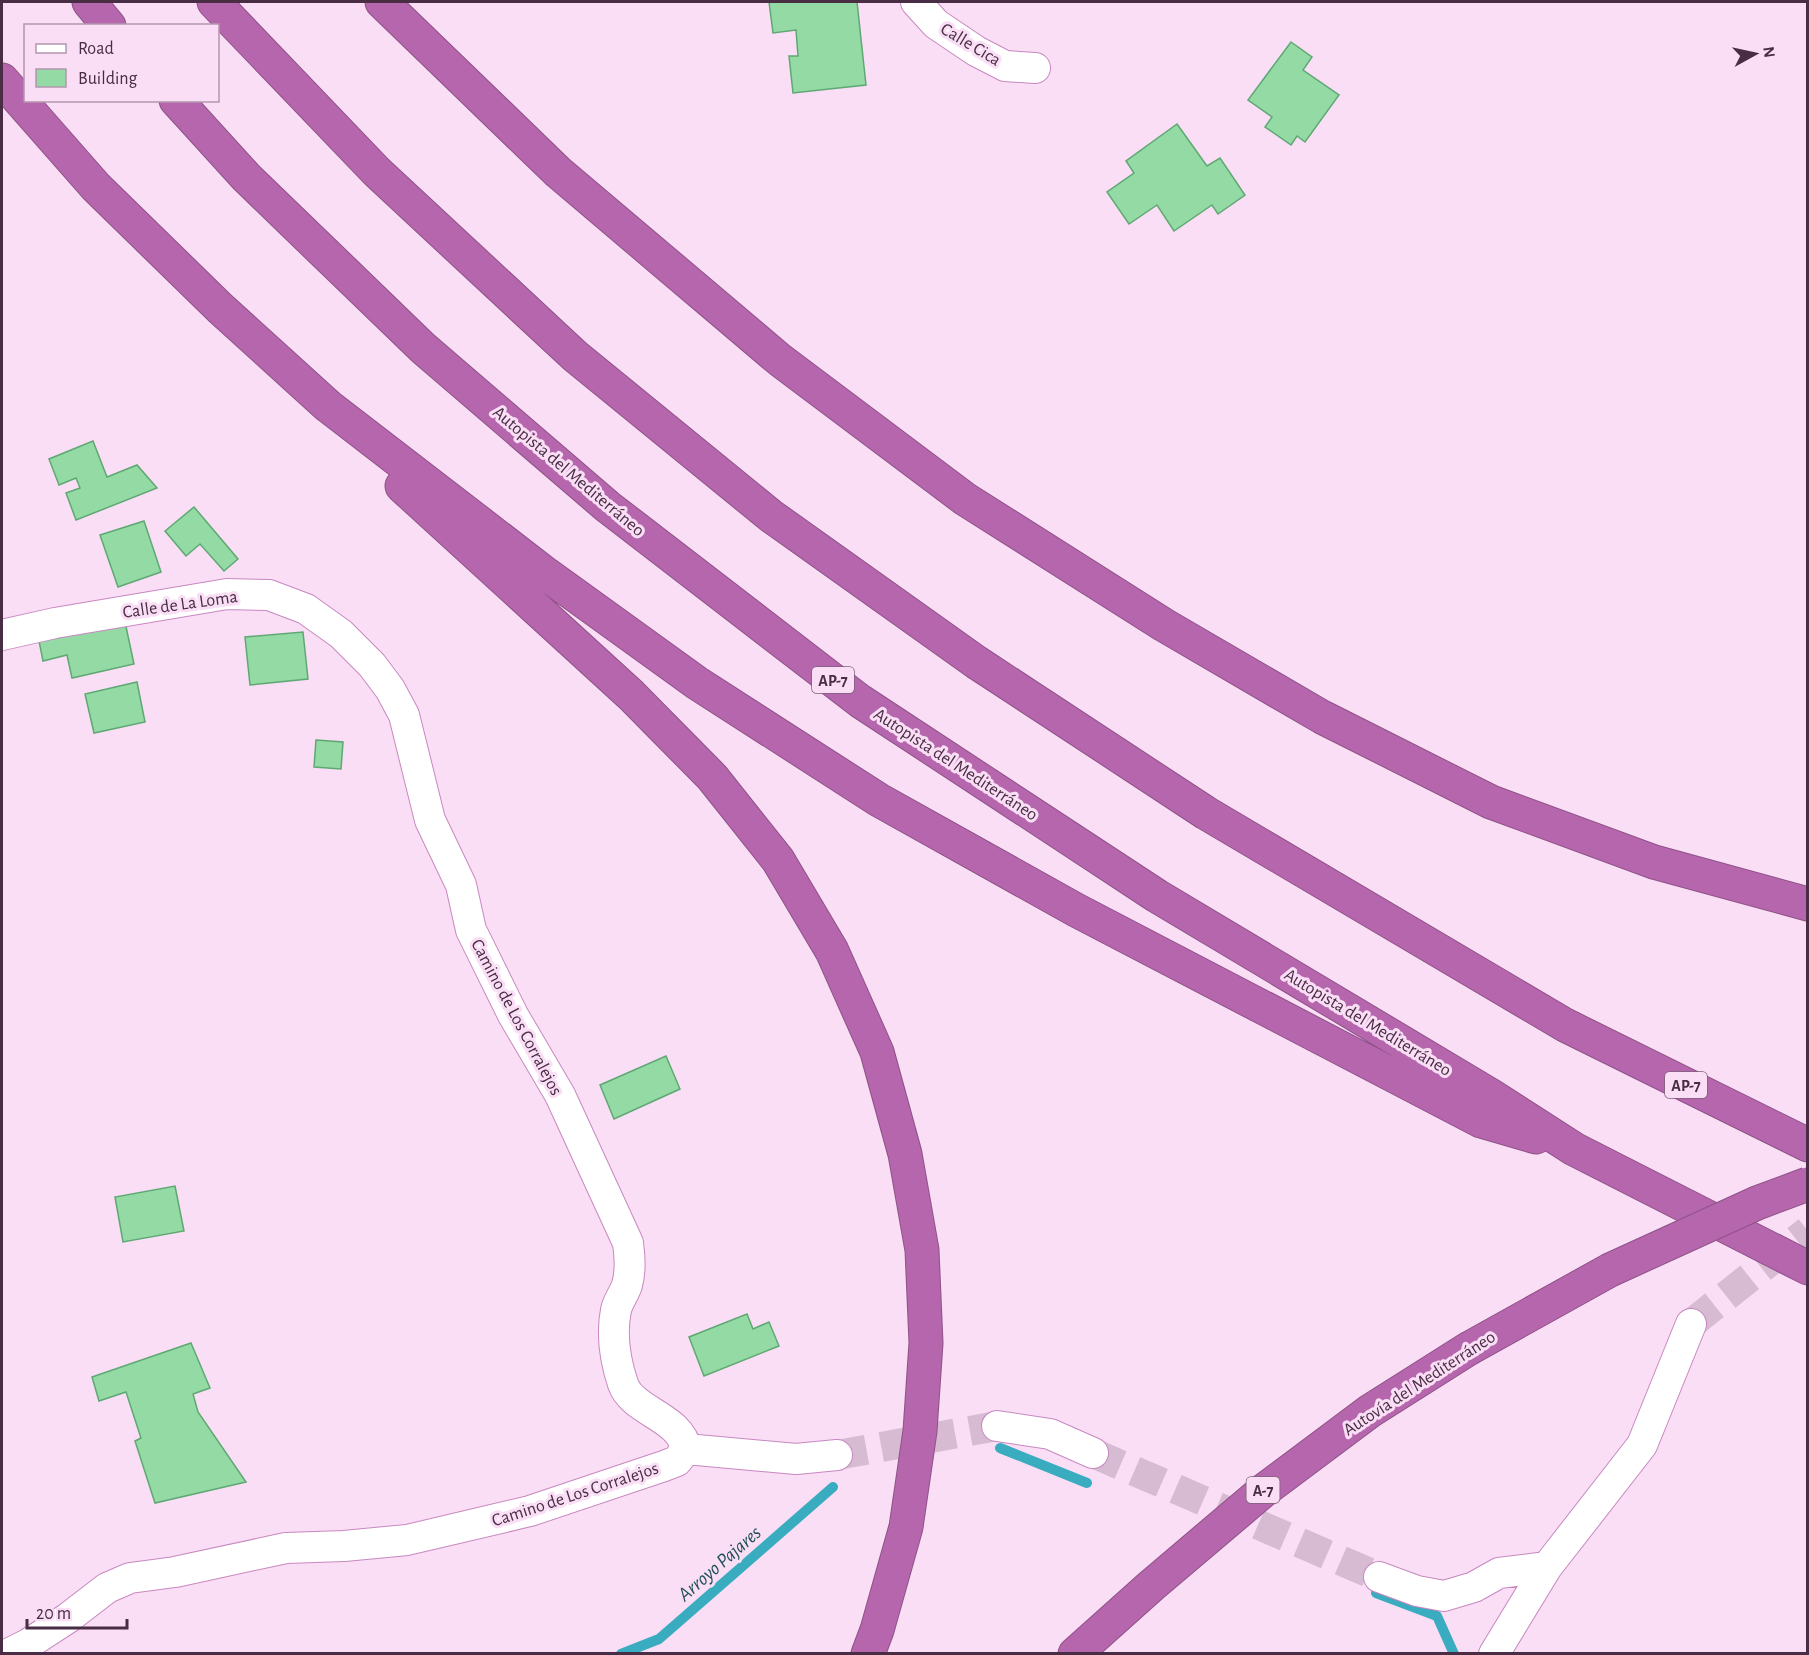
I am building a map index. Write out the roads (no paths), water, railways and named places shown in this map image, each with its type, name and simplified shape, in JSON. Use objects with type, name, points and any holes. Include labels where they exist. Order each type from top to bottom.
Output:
[{"type":"highway","points":[[89,2],[107,24]]},
{"type":"highway","name":"AP-7","points":[[214,2],[377,172],[575,356],[771,516],[976,662],[1206,813],[1565,1025],[1808,1144]]},
{"type":"highway","points":[[382,2],[558,172],[780,360],[965,498],[1164,625],[1322,717],[1491,802],[1654,862],[1808,904]]},
{"type":"highway","points":[[2,80],[96,187],[220,308],[328,406],[546,574],[687,676],[879,800],[1076,910],[1481,1121],[1574,1149]]},
{"type":"highway","name":"Autopista del Mediterráneo","points":[[178,102],[246,177],[423,348],[608,507],[860,701],[1157,896],[1490,1095],[1574,1149],[1808,1268]]},
{"type":"highway","points":[[328,406],[372,459],[631,695],[712,777],[778,860],[832,951],[877,1052],[905,1154],[922,1250],[926,1343],[920,1431],[906,1527],[877,1630],[867,1653]]},
{"type":"highway","name":"Autovía del Mediterráneo","points":[[1075,1653],[1263,1491],[1370,1411],[1468,1349],[1610,1270],[1757,1203],[1808,1184]]},
{"type":"street","name":"Calle Cica","points":[[916,2],[936,24],[976,51],[1005,66],[1035,68]]},
{"type":"street","name":"Calle de La Loma","points":[[2,635],[55,623],[227,594],[269,595],[306,609],[315,615],[341,634],[372,665]]},
{"type":"street","name":"Camino de Los Corralejos","points":[[8,1653],[28,1644],[68,1618],[107,1588],[130,1578],[175,1572],[286,1548],[407,1540],[473,1526],[530,1511],[664,1466],[677,1461],[686,1449],[681,1433],[640,1404],[624,1387],[616,1359],[613,1334],[616,1308],[627,1286],[630,1263],[628,1243],[560,1095],[513,1015],[471,930],[460,885],[430,820],[404,715],[390,689],[372,665]]},
{"type":"street","points":[[1494,1653],[1547,1567],[1642,1445],[1691,1324]]},
{"type":"street","points":[[997,1426],[1050,1434],[1093,1453]]},
{"type":"street","points":[[686,1449],[796,1459],[837,1455]]},
{"type":"street","points":[[1379,1576],[1417,1591],[1444,1596],[1474,1587],[1499,1573],[1547,1567]]},
{"type":"waterway","name":"Arroyo Pajares","points":[[1000,1448],[1087,1483]]},
{"type":"waterway","name":"Arroyo Pajares","points":[[621,1654],[659,1639],[833,1487]]},
{"type":"waterway","points":[[1376,1593],[1437,1616],[1454,1654]]},
{"type":"tunnel","points":[[1691,1324],[1808,1231]]},
{"type":"tunnel","points":[[837,1455],[997,1426]]},
{"type":"tunnel","points":[[1093,1453],[1379,1577]]}]
